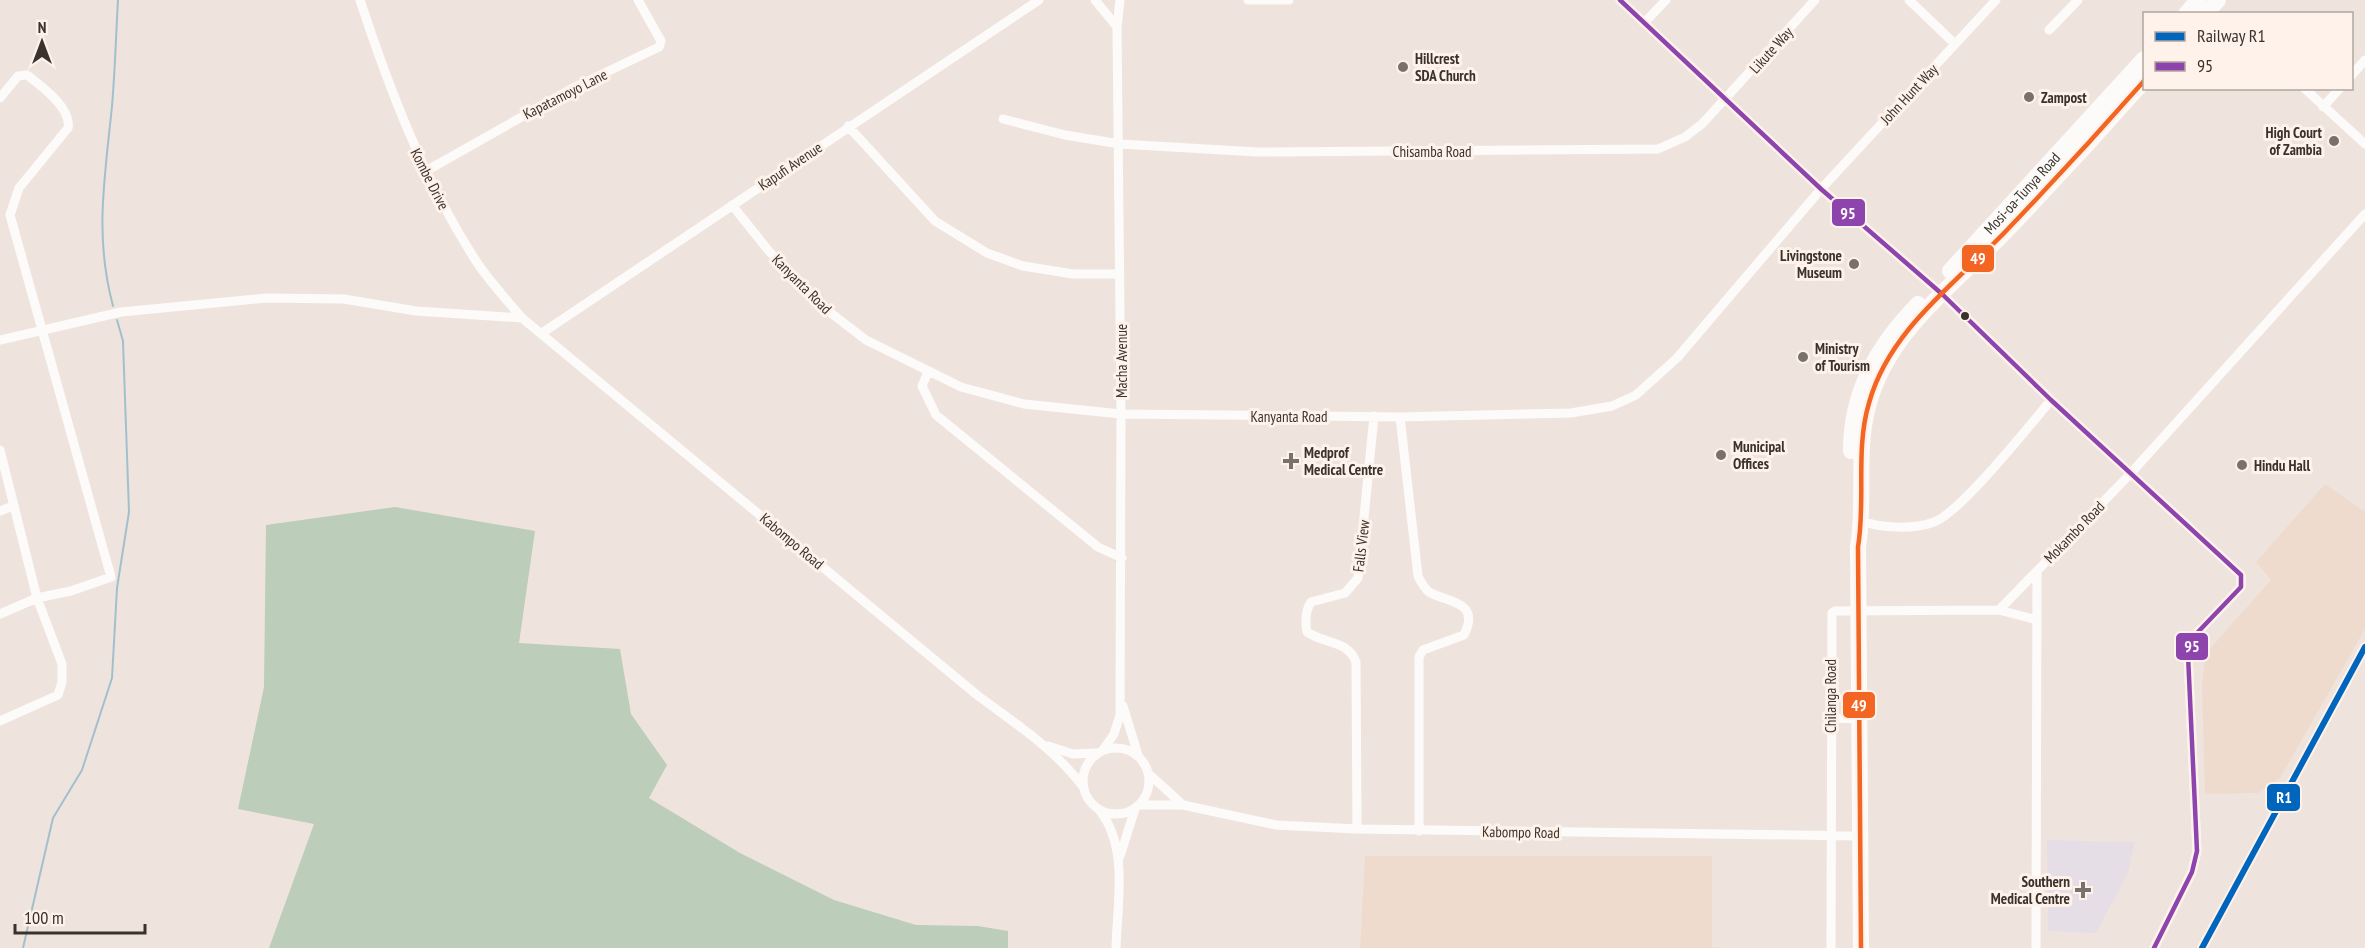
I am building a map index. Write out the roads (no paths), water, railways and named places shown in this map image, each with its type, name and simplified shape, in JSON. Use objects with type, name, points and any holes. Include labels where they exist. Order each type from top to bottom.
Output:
[{"type":"highway","points":[[2192,12],[2211,5]]},
{"type":"highway","name":"Mosi-oa-Tunya Road","points":[[1938,290],[2143,61]]},
{"type":"highway","name":"Mosi-oa-Tunya Road","points":[[1862,526],[1852,423],[1861,388],[1880,349],[1901,321],[2020,216],[2143,83]]},
{"type":"highway","points":[[1862,526],[1858,547],[1862,948]]},
{"type":"street","name":"Kombe Drive","points":[[360,0],[412,143],[440,201],[477,264],[522,318],[542,333]]},
{"type":"street","name":"Kapatamoyo Lane","points":[[426,171],[573,88],[659,47],[661,41],[638,0]]},
{"type":"street","name":"Kapufi Avenue","points":[[542,333],[1039,0]]},
{"type":"street","points":[[1095,0],[1110,0]]},
{"type":"street","points":[[1095,0],[1117,27]]},
{"type":"street","name":"Macha Avenue","points":[[1100,752],[1114,734],[1120,715],[1122,558],[1120,144],[1117,27],[1120,0]]},
{"type":"street","points":[[1248,0],[1289,0]]},
{"type":"street","points":[[1620,0],[1821,189],[1938,290],[2051,400],[2241,575],[2241,587],[2198,632],[2188,655],[2197,851],[2192,872],[2154,948]]},
{"type":"street","points":[[1644,23],[1666,0]]},
{"type":"street","name":"Likute Way","points":[[1726,99],[1815,0]]},
{"type":"street","points":[[1909,0],[1955,44]]},
{"type":"street","name":"John Hunt Way","points":[[1821,189],[1996,0]]},
{"type":"street","points":[[2049,30],[2078,0]]},
{"type":"street","points":[[2353,74],[2365,60]]},
{"type":"street","points":[[0,98],[18,76],[27,75],[54,100],[69,122],[68,128],[19,188],[10,215],[111,577],[71,591],[37,598],[0,614]]},
{"type":"street","points":[[2306,90],[2365,144]]},
{"type":"street","points":[[2323,107],[2338,90]]},
{"type":"street","name":"Chisamba Road","points":[[1003,119],[1065,135],[1120,144],[1257,152],[1658,149],[1685,137],[1726,99]]},
{"type":"street","points":[[848,126],[935,221],[987,253],[1033,267],[1073,274],[1120,274]]},
{"type":"street","name":"Kanyanta Road","points":[[732,205],[768,250],[814,300],[866,340],[961,387],[1024,404],[1121,414],[1400,417],[1571,413],[1612,406],[1636,395],[1677,358],[1821,189]]},
{"type":"street","name":"Mokambo Road","points":[[2036,948],[2037,571],[2130,474],[2365,214]]},
{"type":"street","points":[[0,340],[121,312],[266,298],[344,299],[416,311],[522,318]]},
{"type":"street","name":"Kabompo Road","points":[[542,333],[977,695],[1045,745],[1069,768],[1084,788]]},
{"type":"street","points":[[928,372],[922,386],[936,415],[1098,546],[1122,558]]},
{"type":"street","points":[[1862,526],[1917,526],[1936,522],[1956,507],[2051,400]]},
{"type":"street","name":"Falls View","points":[[1357,829],[1356,662],[1352,651],[1307,632],[1305,624],[1307,609],[1311,602],[1345,592],[1358,578],[1374,416]]},
{"type":"street","points":[[1400,417],[1418,576],[1429,592],[1454,600],[1463,606],[1468,615],[1469,625],[1464,635],[1423,650],[1419,657],[1419,831]]},
{"type":"street","points":[[0,450],[37,598],[62,664],[58,694],[0,721]]},
{"type":"street","points":[[0,511],[13,506]]},
{"type":"street","points":[[2000,610],[2037,571]]},
{"type":"street","name":"Chilanga Road","points":[[1831,948],[1831,617],[1835,611],[2000,610],[2037,620]]},
{"type":"street","name":"Macha Avenue","points":[[1120,694],[1138,756]]},
{"type":"street","points":[[1830,718],[1860,719]]},
{"type":"street","name":"Kabompo Road","points":[[1045,745],[1073,754],[1100,752]]},
{"type":"street","points":[[1116,948],[1118,861],[1114,832],[1099,810],[1090,802],[1084,788],[1084,771],[1100,752],[1118,747],[1138,756],[1149,774],[1150,785],[1128,825],[1118,861]]},
{"type":"street","name":"Kabompo Road","points":[[1149,774],[1184,805]]},
{"type":"street","name":"Kabompo Road","points":[[1138,806],[1184,805],[1276,825],[1357,829],[1861,836]]},
{"type":"street","points":[[1099,810],[1120,814],[1138,806]]},
{"type":"waterway","points":[[113,306],[107,280],[102,230],[118,0]]},
{"type":"waterway","points":[[23,948],[53,818],[82,770],[112,678],[117,588],[129,512],[123,341],[117,320]]},
{"type":"rail line","name":"R1","points":[[2202,948],[2365,647]]},
{"type":"place","name":"Hillcrest SDA Church","points":[[1403,67]]},
{"type":"place","name":"Zampost","points":[[2029,97]]},
{"type":"place","name":"High Court of Zambia","points":[[2334,141]]},
{"type":"place","name":"Livingstone Museum","points":[[1854,264]]},
{"type":"place","name":"Ministry of Tourism","points":[[1803,357]]},
{"type":"place","name":"Municipal Offices","points":[[1721,455]]},
{"type":"place","name":"Medprof Medical Centre","points":[[1291,461]]},
{"type":"place","name":"Hindu Hall","points":[[2242,465]]},
{"type":"place","name":"Southern Medical Centre","points":[[2083,890]]}]
